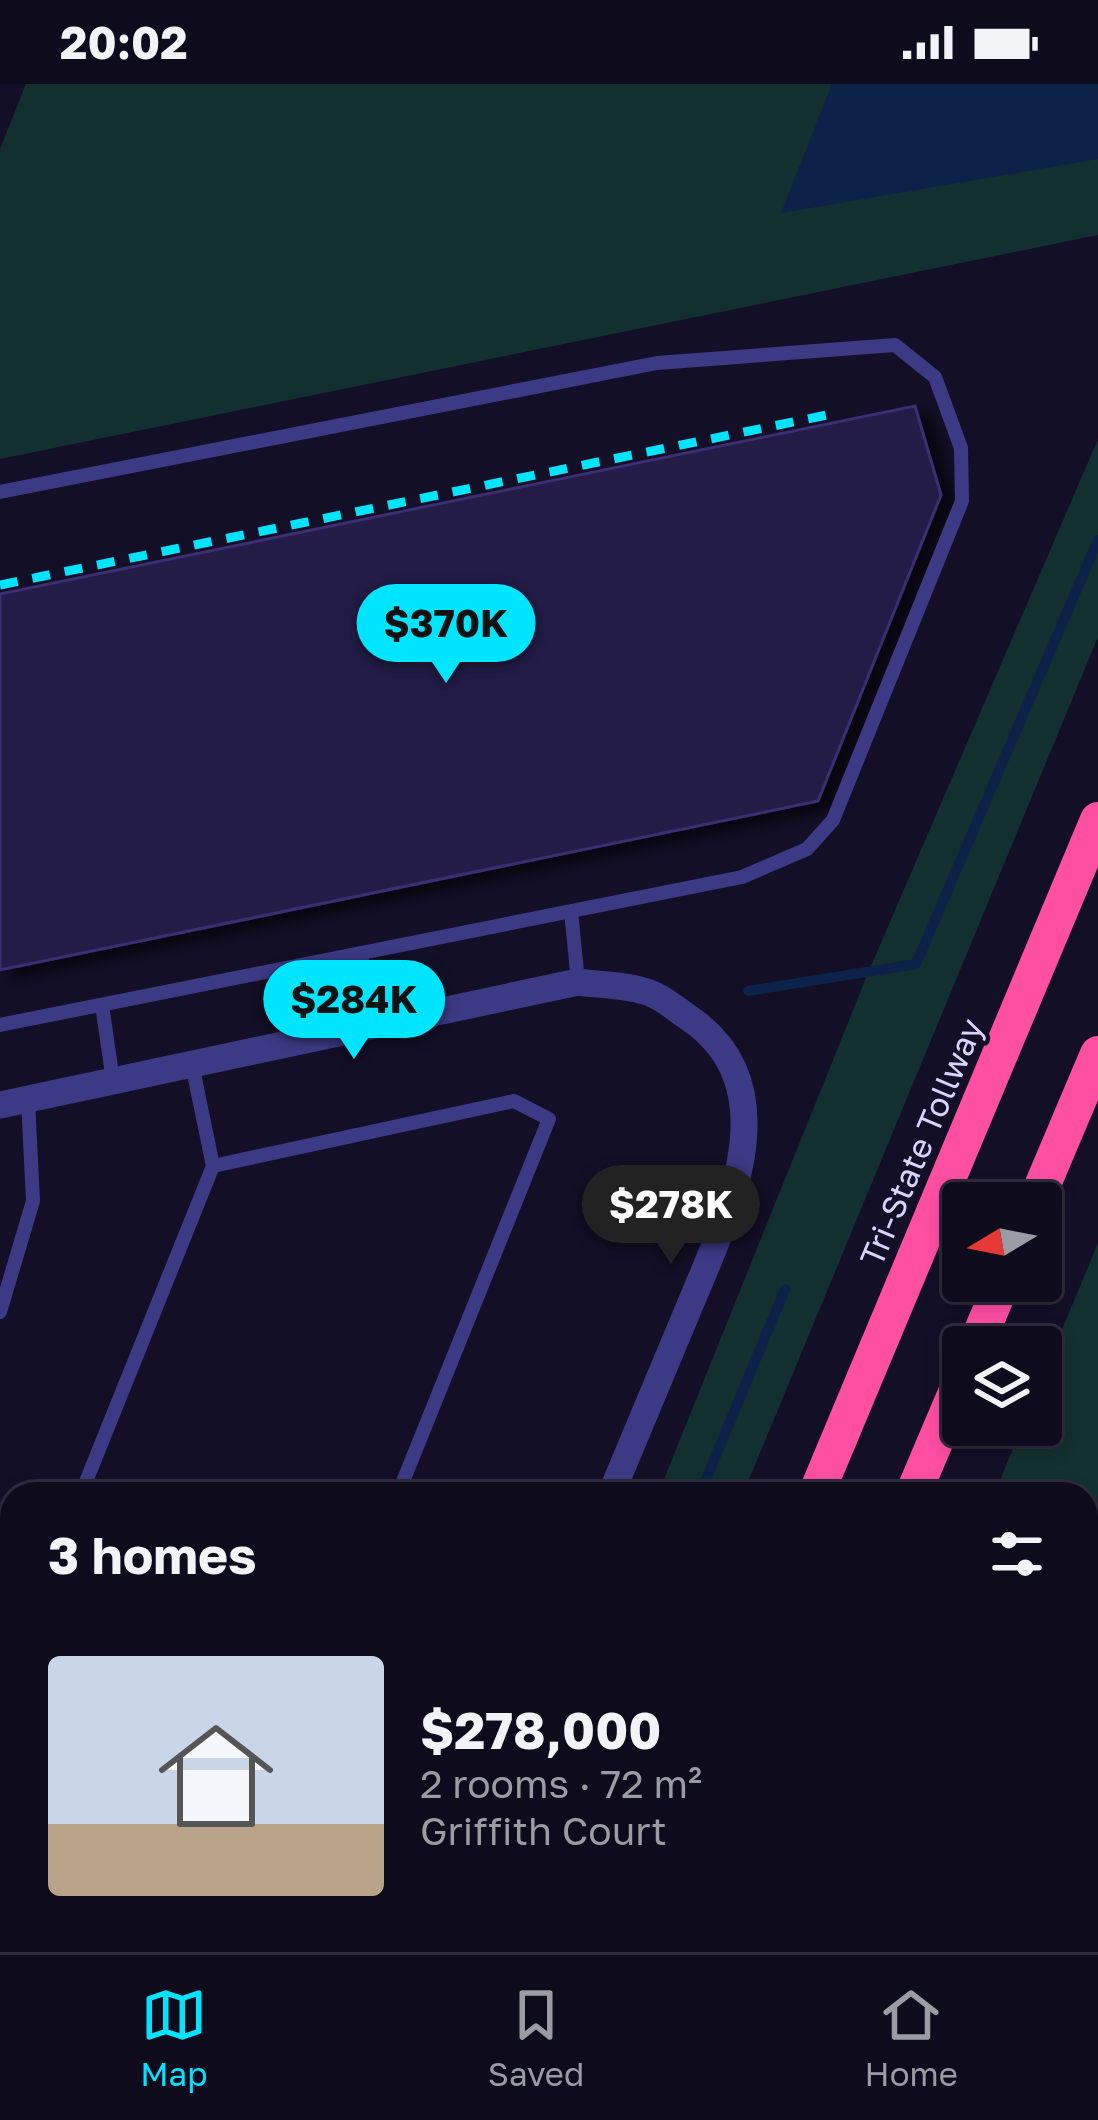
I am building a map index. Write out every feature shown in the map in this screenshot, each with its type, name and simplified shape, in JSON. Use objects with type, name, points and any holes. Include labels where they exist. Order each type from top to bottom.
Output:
[{"type":"highway","name":"Tri-State Tollway","points":[[821,1482],[1098,820]]},
{"type":"highway","points":[[1044,1182],[1098,1054]]},
{"type":"highway","points":[[919,1482],[942,1427]]},
{"type":"street","points":[[0,1105],[578,982],[650,993],[710,1032],[729,1061],[743,1102],[744,1142],[734,1199],[616,1482]]},
{"type":"lane","points":[[0,492],[657,363],[895,345],[934,377],[961,448],[962,501],[833,820],[807,849],[742,877],[0,1025]]},
{"type":"lane","points":[[571,910],[578,982]]},
{"type":"lane","points":[[361,953],[371,1026]]},
{"type":"lane","points":[[102,1005],[113,1081]]},
{"type":"lane","points":[[85,1482],[213,1166],[192,1064]]},
{"type":"lane","points":[[0,1312],[33,1201],[28,1099]]},
{"type":"lane","points":[[213,1166],[514,1101],[549,1119],[403,1482]]},
{"type":"green space","points":[[26,84],[1098,84],[1098,235],[0,459],[0,149]]},
{"type":"green space","points":[[1098,439],[1098,637],[748,1482],[663,1482],[868,973]]},
{"type":"green space","points":[[1098,1243],[1098,1482],[999,1482],[1014,1446],[1062,1446],[1062,1330]]},
{"type":"water","points":[[832,84],[1098,84],[1098,159],[781,213]]},
{"type":"building","points":[[915,406],[941,495],[818,801],[0,970],[0,594]]},
{"type":"waterway","points":[[748,991],[916,964],[1098,540]]},
{"type":"waterway","points":[[705,1482],[785,1289]]},
{"type":"railway","points":[[0,585],[827,415]]}]
